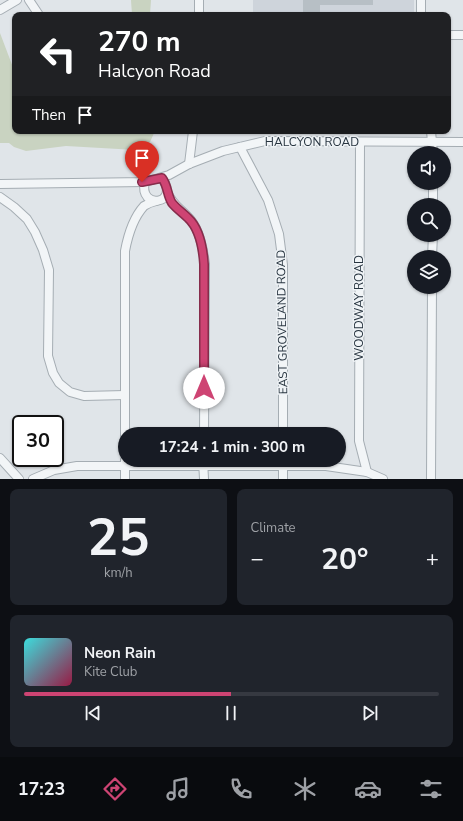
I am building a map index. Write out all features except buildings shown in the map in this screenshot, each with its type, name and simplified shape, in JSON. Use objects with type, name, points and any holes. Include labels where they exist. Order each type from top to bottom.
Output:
[{"type":"street","points":[[0,10],[17,0]]},
{"type":"street","points":[[29,0],[37,12]]},
{"type":"street","points":[[199,0],[199,12]]},
{"type":"street","points":[[420,0],[420,12]]},
{"type":"street","points":[[451,35],[463,35]]},
{"type":"street","points":[[189,164],[193,134]]},
{"type":"street","points":[[431,134],[432,146]]},
{"type":"street","name":"HALCYON ROAD","points":[[0,184],[146,182],[162,178],[189,164],[223,151],[251,143],[265,141],[463,142]]},
{"type":"street","name":"WOODWAY ROAD","points":[[360,142],[359,442],[367,472]]},
{"type":"street","name":"EAST GROVELAND ROAD","points":[[240,147],[268,200],[279,234],[283,265],[283,427]]},
{"type":"street","points":[[162,178],[168,188],[167,192],[173,204],[190,219],[198,234],[203,252],[204,427]]},
{"type":"street","points":[[125,427],[125,251],[133,223],[144,206],[146,182]]},
{"type":"street","points":[[144,192],[148,199],[173,204]]},
{"type":"street","points":[[144,206],[163,199],[167,192]]},
{"type":"street","points":[[0,197],[14,207],[26,219],[35,232],[43,250],[49,270],[48,356],[56,378],[70,392],[84,396],[125,395]]},
{"type":"street","points":[[431,479],[432,294]]},
{"type":"street","points":[[0,458],[18,479]]},
{"type":"street","points":[[33,479],[54,470],[77,466],[118,463]]},
{"type":"street","points":[[125,467],[125,479]]},
{"type":"street","points":[[203,467],[204,479]]},
{"type":"street","points":[[283,467],[283,479]]},
{"type":"street","points":[[333,467],[367,472],[383,479]]},
{"type":"shaded area","points":[[253,0],[414,0],[414,12],[253,12]]},
{"type":"green space","points":[[131,0],[151,0],[150,12],[132,12]]},
{"type":"green space","points":[[0,33],[12,65],[12,134],[154,134],[150,142],[136,150],[66,146],[26,151],[14,147],[9,143],[0,143]]},
{"type":"route","points":[[142,182],[162,178],[168,188],[167,192],[173,204],[190,219],[198,234],[203,252],[204,264],[204,388]]}]
